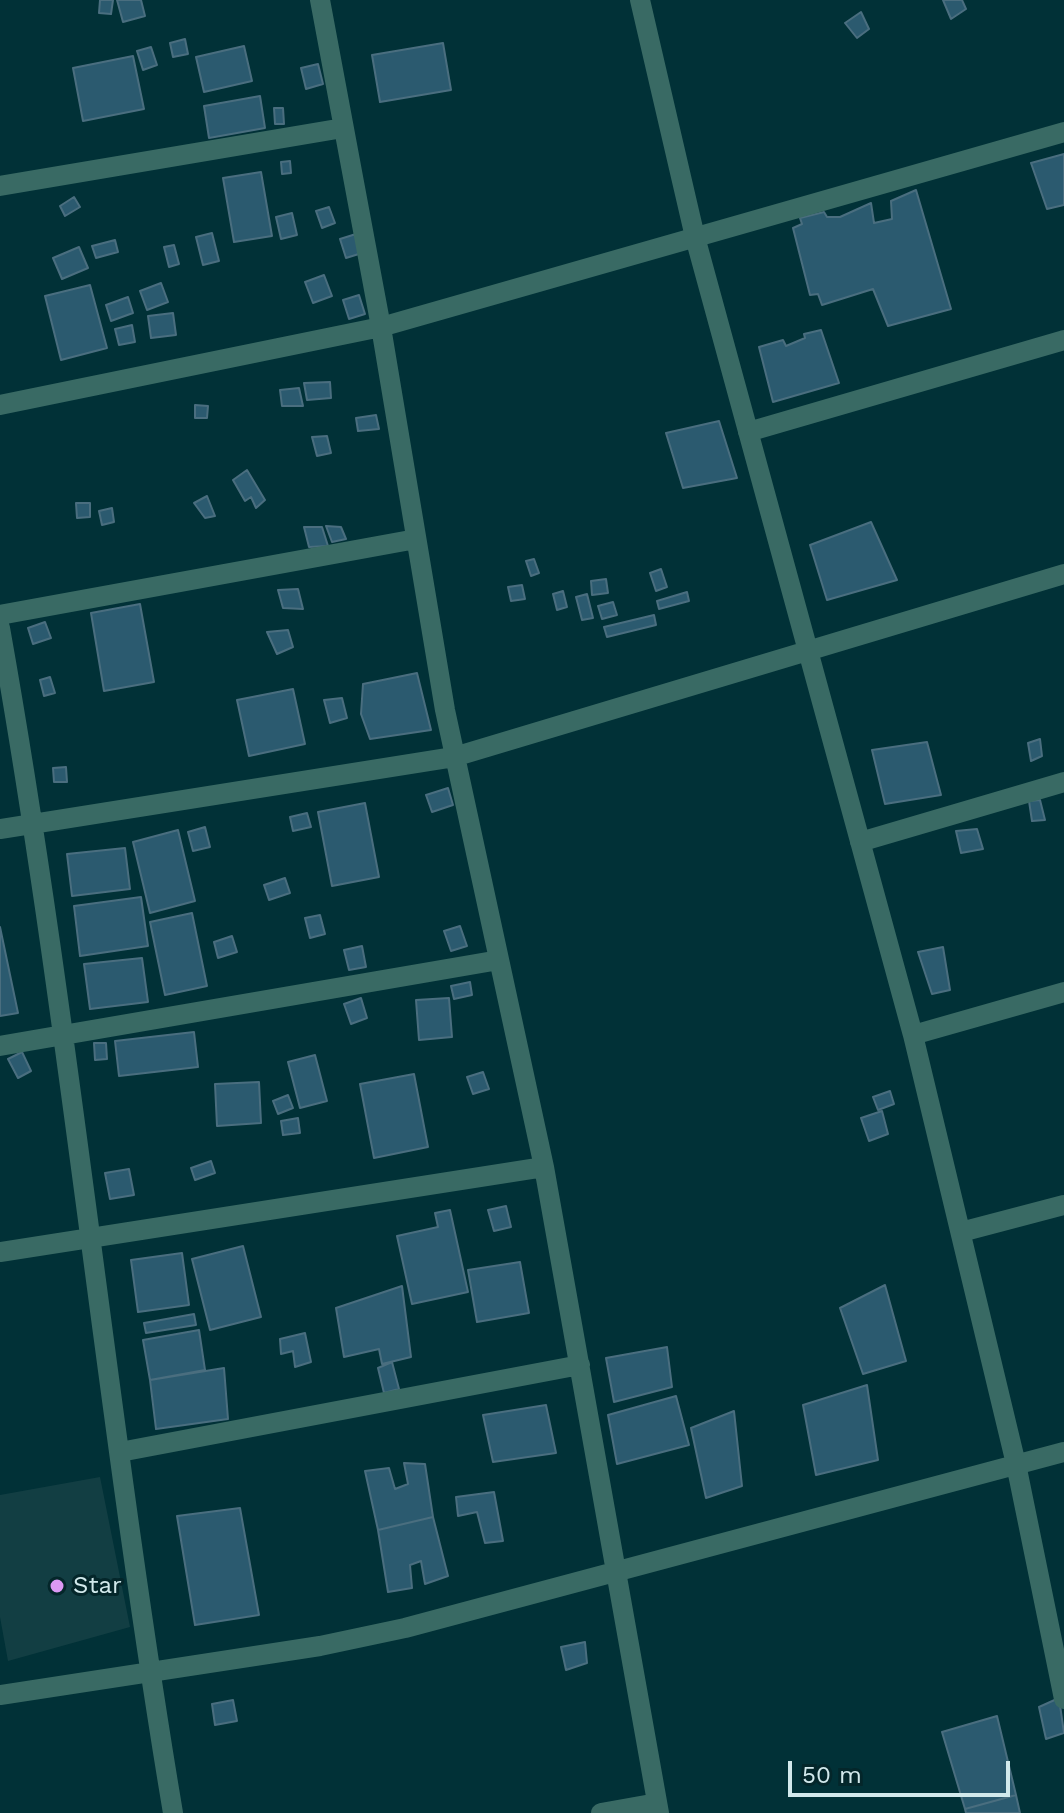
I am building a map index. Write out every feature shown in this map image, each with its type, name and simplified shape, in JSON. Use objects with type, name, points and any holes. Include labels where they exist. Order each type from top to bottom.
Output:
[{"type":"street","points":[[320,0],[381,327],[454,757],[544,1167],[619,1572],[658,1808],[601,1813]]},
{"type":"street","points":[[640,0],[695,237],[913,1035],[1016,1464],[1063,1689]]},
{"type":"street","points":[[0,186],[343,128]]},
{"type":"street","points":[[0,405],[381,327],[1064,132]]},
{"type":"street","points":[[748,432],[1064,340]]},
{"type":"street","points":[[0,615],[416,539]]},
{"type":"street","points":[[0,829],[454,757],[1064,574]]},
{"type":"street","points":[[0,628],[35,823],[149,1672],[173,1813]]},
{"type":"street","points":[[860,842],[1064,782]]},
{"type":"street","points":[[0,1046],[499,960]]},
{"type":"street","points":[[913,1035],[1064,992]]},
{"type":"street","points":[[0,1252],[544,1167]]},
{"type":"street","points":[[961,1232],[1064,1205]]},
{"type":"street","points":[[120,1452],[580,1365]]},
{"type":"street","points":[[0,1695],[334,1643],[619,1572],[1064,1452]]},
{"type":"shaded area","points":[[100,1477],[130,1627],[8,1661],[0,1617],[0,1495]]},
{"type":"building","points":[[100,0],[113,0],[111,14],[99,13]]},
{"type":"building","points":[[117,0],[141,0],[145,16],[123,22]]},
{"type":"building","points":[[943,0],[962,0],[966,9],[951,19]]},
{"type":"building","points":[[861,12],[869,29],[857,38],[845,23]]},
{"type":"building","points":[[185,39],[188,54],[173,57],[170,43]]},
{"type":"building","points":[[443,43],[451,90],[380,102],[372,55]]},
{"type":"building","points":[[244,46],[252,81],[204,92],[196,57]]},
{"type":"building","points":[[151,47],[157,65],[143,70],[137,51]]},
{"type":"building","points":[[133,56],[144,109],[83,121],[73,68]]},
{"type":"building","points":[[318,64],[323,84],[306,89],[301,68]]},
{"type":"building","points":[[260,96],[265,128],[209,138],[204,106]]},
{"type":"building","points":[[274,108],[283,108],[284,124],[275,124]]},
{"type":"building","points":[[1064,154],[1064,205],[1047,209],[1031,163]]},
{"type":"building","points":[[290,161],[291,173],[282,174],[281,162]]},
{"type":"building","points":[[261,172],[272,236],[234,242],[223,178]]},
{"type":"building","points":[[916,190],[951,309],[888,326],[873,289],[822,305],[818,294],[810,295],[793,228],[802,224],[800,218],[824,212],[827,217],[840,217],[871,203],[874,223],[892,219],[891,201]]},
{"type":"building","points":[[74,197],[80,207],[65,216],[60,206]]},
{"type":"building","points":[[329,207],[335,223],[322,228],[316,211]]},
{"type":"building","points":[[292,213],[297,235],[281,239],[276,217]]},
{"type":"building","points":[[212,233],[219,261],[203,265],[196,237]]},
{"type":"building","points":[[356,234],[362,253],[346,258],[340,239]]},
{"type":"building","points":[[115,240],[118,252],[96,258],[92,246]]},
{"type":"building","points":[[174,245],[179,264],[169,267],[164,247]]},
{"type":"building","points":[[79,247],[88,268],[62,279],[53,258]]},
{"type":"building","points":[[324,275],[332,296],[313,303],[305,282]]},
{"type":"building","points":[[161,283],[168,302],[147,310],[140,291]]},
{"type":"building","points":[[90,285],[107,348],[61,360],[45,296]]},
{"type":"building","points":[[359,295],[365,314],[349,319],[343,300]]},
{"type":"building","points":[[128,297],[133,313],[111,321],[106,305]]},
{"type":"building","points":[[173,313],[176,335],[151,338],[148,316]]},
{"type":"building","points":[[132,325],[135,342],[119,345],[115,329]]},
{"type":"building","points":[[821,330],[839,383],[773,402],[759,347],[783,340],[786,346],[805,338],[804,334]]},
{"type":"building","points":[[330,382],[331,398],[307,400],[304,383]]},
{"type":"building","points":[[299,388],[303,406],[282,406],[280,390]]},
{"type":"building","points":[[195,405],[208,406],[207,418],[195,418]]},
{"type":"building","points":[[376,415],[379,429],[358,431],[356,418]]},
{"type":"building","points":[[719,421],[737,478],[683,488],[666,433]]},
{"type":"building","points":[[327,436],[331,453],[317,456],[312,437]]},
{"type":"building","points":[[247,470],[265,500],[256,508],[251,497],[245,501],[233,480]]},
{"type":"building","points":[[207,496],[215,516],[205,518],[194,503]]},
{"type":"building","points":[[76,503],[90,503],[90,517],[77,518]]},
{"type":"building","points":[[112,508],[114,522],[102,525],[99,511]]},
{"type":"building","points":[[871,522],[897,580],[827,600],[810,545]]},
{"type":"building","points":[[326,526],[341,527],[346,539],[332,542]]},
{"type":"building","points":[[304,527],[322,527],[328,546],[309,547]]},
{"type":"building","points":[[534,559],[539,573],[531,576],[526,561]]},
{"type":"building","points":[[661,569],[667,587],[656,591],[650,573]]},
{"type":"building","points":[[606,579],[608,593],[592,595],[591,581]]},
{"type":"building","points":[[522,585],[525,599],[511,601],[508,587]]},
{"type":"building","points":[[298,589],[303,609],[283,608],[278,590]]},
{"type":"building","points":[[563,591],[567,607],[557,610],[553,594]]},
{"type":"building","points":[[687,592],[689,601],[659,609],[657,601]]},
{"type":"building","points":[[587,594],[593,618],[582,620],[576,597]]},
{"type":"building","points":[[613,602],[617,615],[602,619],[598,606]]},
{"type":"building","points":[[140,604],[154,682],[104,691],[91,613]]},
{"type":"building","points":[[654,615],[656,625],[607,637],[604,627]]},
{"type":"building","points":[[45,622],[51,638],[33,644],[28,628]]},
{"type":"building","points":[[288,630],[293,647],[277,654],[267,632]]},
{"type":"building","points":[[417,673],[431,730],[370,739],[361,714],[363,684]]},
{"type":"building","points":[[50,677],[55,693],[44,696],[40,680]]},
{"type":"building","points":[[293,689],[305,744],[249,756],[237,700]]},
{"type":"building","points":[[342,698],[347,718],[330,723],[324,700]]},
{"type":"building","points":[[1040,739],[1042,756],[1031,761],[1028,743]]},
{"type":"building","points":[[927,742],[941,795],[885,804],[872,750]]},
{"type":"building","points":[[66,767],[67,782],[54,782],[53,768]]},
{"type":"building","points":[[448,788],[453,805],[432,812],[426,795]]},
{"type":"building","points":[[1040,800],[1045,820],[1032,821],[1029,801]]},
{"type":"building","points":[[365,803],[379,877],[332,886],[318,812]]},
{"type":"building","points":[[307,813],[311,827],[293,831],[290,817]]},
{"type":"building","points":[[205,827],[210,847],[193,851],[188,832]]},
{"type":"building","points":[[977,829],[983,849],[961,853],[956,831]]},
{"type":"building","points":[[178,830],[195,901],[150,913],[133,842]]},
{"type":"building","points":[[125,848],[130,889],[72,896],[67,854]]},
{"type":"building","points":[[285,878],[290,893],[269,900],[264,885]]},
{"type":"building","points":[[141,897],[148,946],[80,956],[74,906]]},
{"type":"building","points":[[192,913],[207,986],[165,995],[150,922]]},
{"type":"building","points":[[320,915],[325,934],[310,938],[305,918]]},
{"type":"building","points":[[460,926],[467,946],[451,951],[444,931]]},
{"type":"building","points":[[0,927],[18,1013],[0,1016]]},
{"type":"building","points":[[232,936],[237,952],[218,958],[214,942]]},
{"type":"building","points":[[362,946],[366,967],[349,970],[344,950]]},
{"type":"building","points":[[943,947],[950,990],[932,994],[918,952]]},
{"type":"building","points":[[142,958],[148,1002],[90,1009],[84,964]]},
{"type":"building","points":[[470,982],[472,995],[454,999],[451,986]]},
{"type":"building","points":[[361,998],[367,1018],[351,1024],[344,1004]]},
{"type":"building","points":[[449,998],[452,1037],[419,1040],[416,1000]]},
{"type":"building","points":[[194,1032],[198,1067],[119,1076],[115,1041]]},
{"type":"building","points":[[94,1043],[106,1043],[107,1059],[95,1060]]},
{"type":"building","points":[[22,1052],[31,1071],[18,1078],[8,1059]]},
{"type":"building","points":[[315,1055],[327,1101],[300,1108],[288,1062]]},
{"type":"building","points":[[483,1072],[489,1089],[473,1094],[467,1077]]},
{"type":"building","points":[[414,1074],[428,1147],[374,1158],[360,1084]]},
{"type":"building","points":[[259,1082],[261,1123],[217,1126],[215,1084]]},
{"type":"building","points":[[890,1091],[894,1104],[878,1110],[873,1097]]},
{"type":"building","points":[[288,1095],[293,1108],[278,1114],[273,1101]]},
{"type":"building","points":[[882,1111],[888,1134],[869,1141],[861,1118]]},
{"type":"building","points":[[298,1118],[300,1133],[283,1135],[281,1121]]},
{"type":"building","points":[[211,1161],[215,1173],[195,1180],[191,1168]]},
{"type":"building","points":[[129,1169],[134,1195],[110,1199],[105,1173]]},
{"type":"building","points":[[506,1206],[511,1227],[494,1231],[488,1210]]},
{"type":"building","points":[[450,1210],[468,1292],[412,1304],[397,1236],[438,1227],[435,1213]]},
{"type":"building","points":[[243,1246],[261,1317],[210,1330],[192,1259]]},
{"type":"building","points":[[182,1253],[189,1305],[138,1312],[131,1260]]},
{"type":"building","points":[[520,1262],[529,1313],[477,1322],[468,1270]]},
{"type":"building","points":[[885,1285],[906,1361],[863,1374],[840,1308]]},
{"type":"building","points":[[402,1286],[411,1357],[382,1364],[379,1349],[344,1357],[336,1308]]},
{"type":"building","points":[[194,1314],[196,1325],[146,1333],[144,1323]]},
{"type":"building","points":[[199,1330],[205,1370],[150,1380],[143,1340]]},
{"type":"building","points":[[305,1333],[311,1362],[295,1367],[293,1351],[281,1354],[280,1339]]},
{"type":"building","points":[[667,1347],[672,1387],[614,1402],[606,1358]]},
{"type":"building","points":[[392,1362],[399,1389],[384,1393],[378,1368]]},
{"type":"building","points":[[224,1368],[228,1419],[156,1429],[150,1380]]},
{"type":"building","points":[[867,1385],[878,1460],[816,1475],[803,1405]]},
{"type":"building","points":[[676,1396],[689,1445],[617,1464],[608,1415]]},
{"type":"building","points":[[546,1405],[556,1453],[493,1462],[483,1415]]},
{"type":"building","points":[[734,1411],[742,1486],[706,1498],[691,1428]]},
{"type":"building","points":[[404,1463],[425,1464],[433,1517],[378,1530],[365,1471],[389,1468],[395,1489],[408,1484]]},
{"type":"building","points":[[494,1492],[503,1541],[485,1543],[477,1512],[458,1516],[456,1497]]},
{"type":"building","points":[[240,1508],[259,1615],[195,1625],[177,1516]]},
{"type":"building","points":[[433,1517],[448,1576],[425,1584],[421,1561],[410,1565],[412,1588],[388,1592],[378,1530]]},
{"type":"building","points":[[585,1642],[587,1663],[566,1670],[561,1647]]},
{"type":"building","points":[[1059,1698],[1064,1733],[1046,1739],[1039,1707]]},
{"type":"building","points":[[233,1700],[237,1721],[215,1725],[212,1704]]},
{"type":"building","points":[[997,1716],[1016,1795],[965,1809],[942,1732]]},
{"type":"building","points":[[1016,1795],[1020,1813],[966,1813],[965,1809]]},
{"type":"place","name":"Star","points":[[57,1586]]}]
